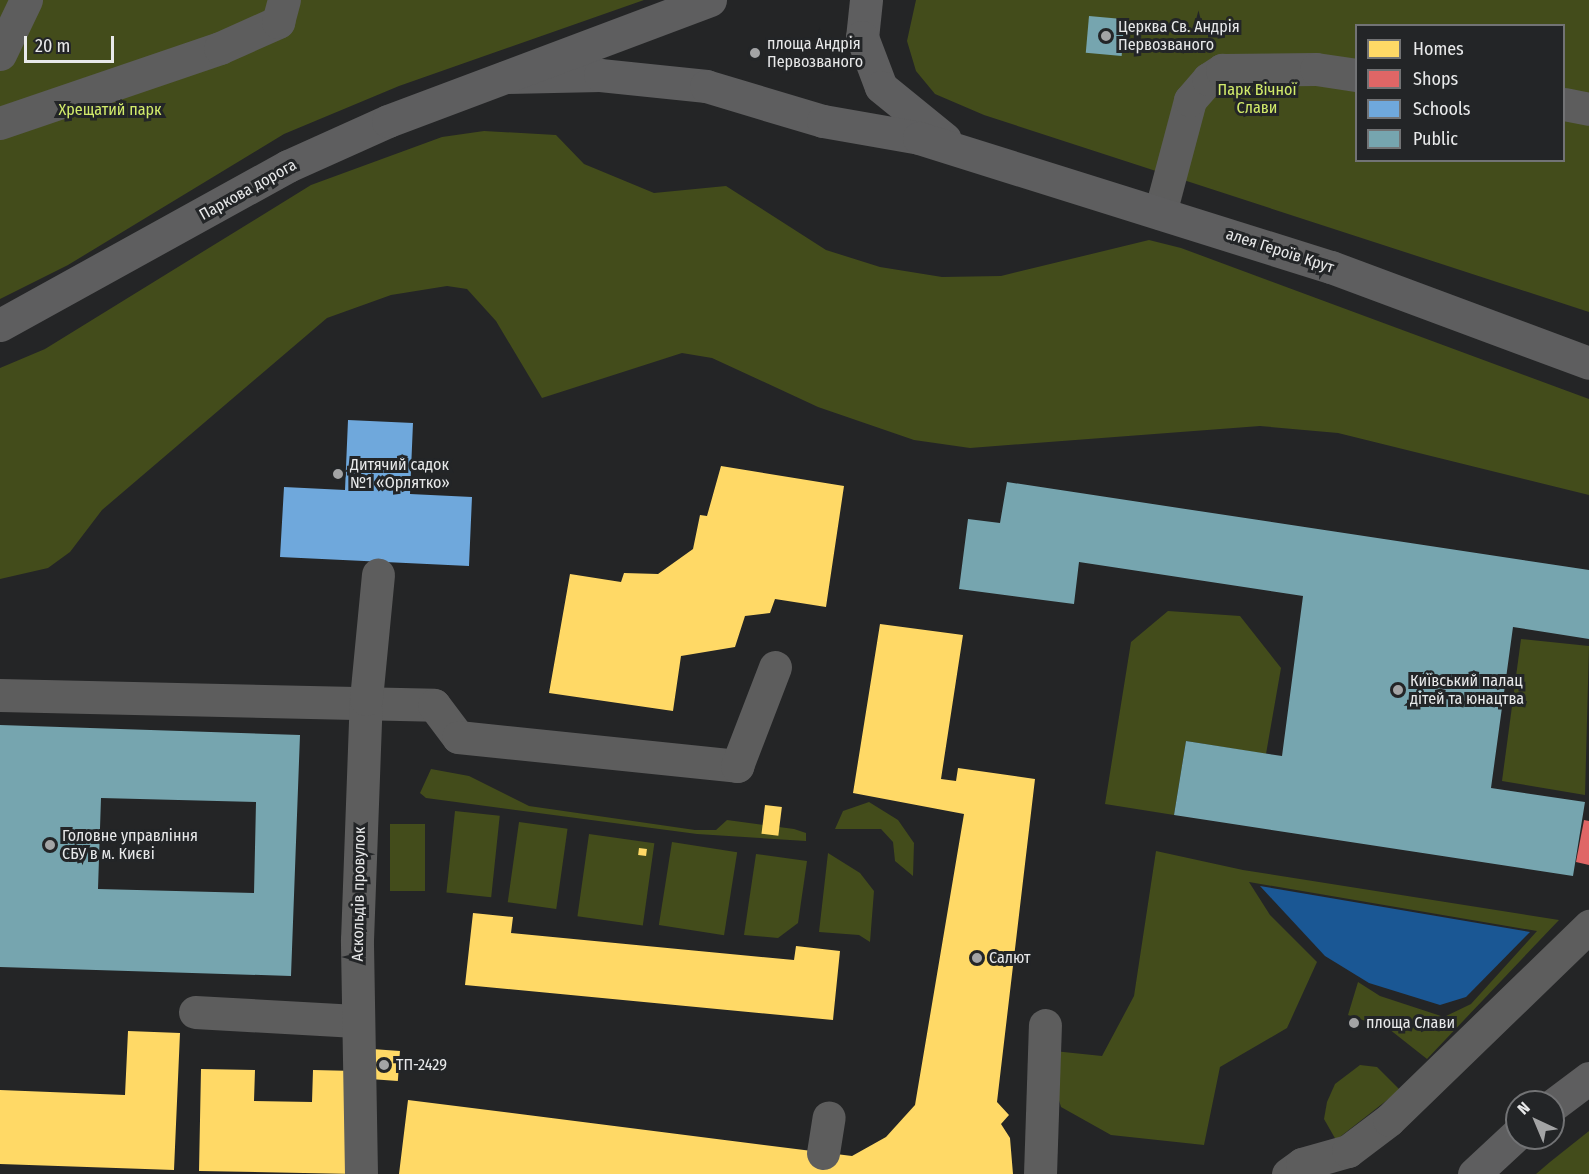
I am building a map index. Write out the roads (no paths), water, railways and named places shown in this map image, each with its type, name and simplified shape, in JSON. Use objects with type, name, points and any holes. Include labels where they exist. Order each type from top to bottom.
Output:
[{"type":"main road","points":[[506,77],[710,0]]},
{"type":"main road","points":[[866,0],[862,37],[881,87],[924,128],[967,152]]},
{"type":"main road","points":[[506,77],[600,75],[706,86],[823,121],[967,152]]},
{"type":"main road","name":"Паркова дорога","points":[[0,325],[288,166],[506,77]]},
{"type":"main road","name":"алея Героїв Крут","points":[[967,152],[1331,267],[1589,363]]},
{"type":"main road","points":[[1565,1096],[1589,1078]]},
{"type":"main road","points":[[1474,1174],[1505,1145]]},
{"type":"street","points":[[0,54],[26,0]]},
{"type":"street","points":[[0,123],[220,48],[278,22],[284,0]]},
{"type":"street","points":[[1160,213],[1190,100],[1208,79],[1222,70],[1316,69],[1355,75]]},
{"type":"street","points":[[1565,104],[1589,109]]},
{"type":"street","name":"Аскольдів провулок","points":[[361,1174],[356,1021],[366,699],[378,575]]},
{"type":"street","points":[[0,695],[366,699],[434,705],[458,737],[737,766],[775,667]]},
{"type":"street","points":[[1288,1174],[1302,1164],[1348,1150],[1389,1120],[1589,926]]},
{"type":"street","points":[[195,1012],[356,1021]]},
{"type":"street","points":[[1040,1174],[1045,1025]]},
{"type":"street","points":[[823,1153],[829,1117]]},
{"type":"water","points":[[1260,886],[1530,932],[1466,997],[1440,1005],[1369,983],[1325,956]]},
{"type":"place","name":"Церква Св. Андрія Первозваного","points":[[1106,36]]},
{"type":"place","name":"площа Андрія Первозваного","points":[[755,53]]},
{"type":"place","name":"Дитячий садок №1 «Орлятко»","points":[[338,474]]},
{"type":"place","name":"Київський палац дітей та юнацтва","points":[[1398,690]]},
{"type":"place","name":"Головне управління СБУ в м. Києві","points":[[50,845]]},
{"type":"place","name":"Салют","points":[[977,958]]},
{"type":"place","name":"площа Слави","points":[[1354,1023]]},
{"type":"place","name":"ТП-2429","points":[[384,1065]]},
{"type":"park label","name":"Парк Вічної Слави","points":[[1257,99]]},
{"type":"park label","name":"Хрещатий парк","points":[[110,110]]}]
